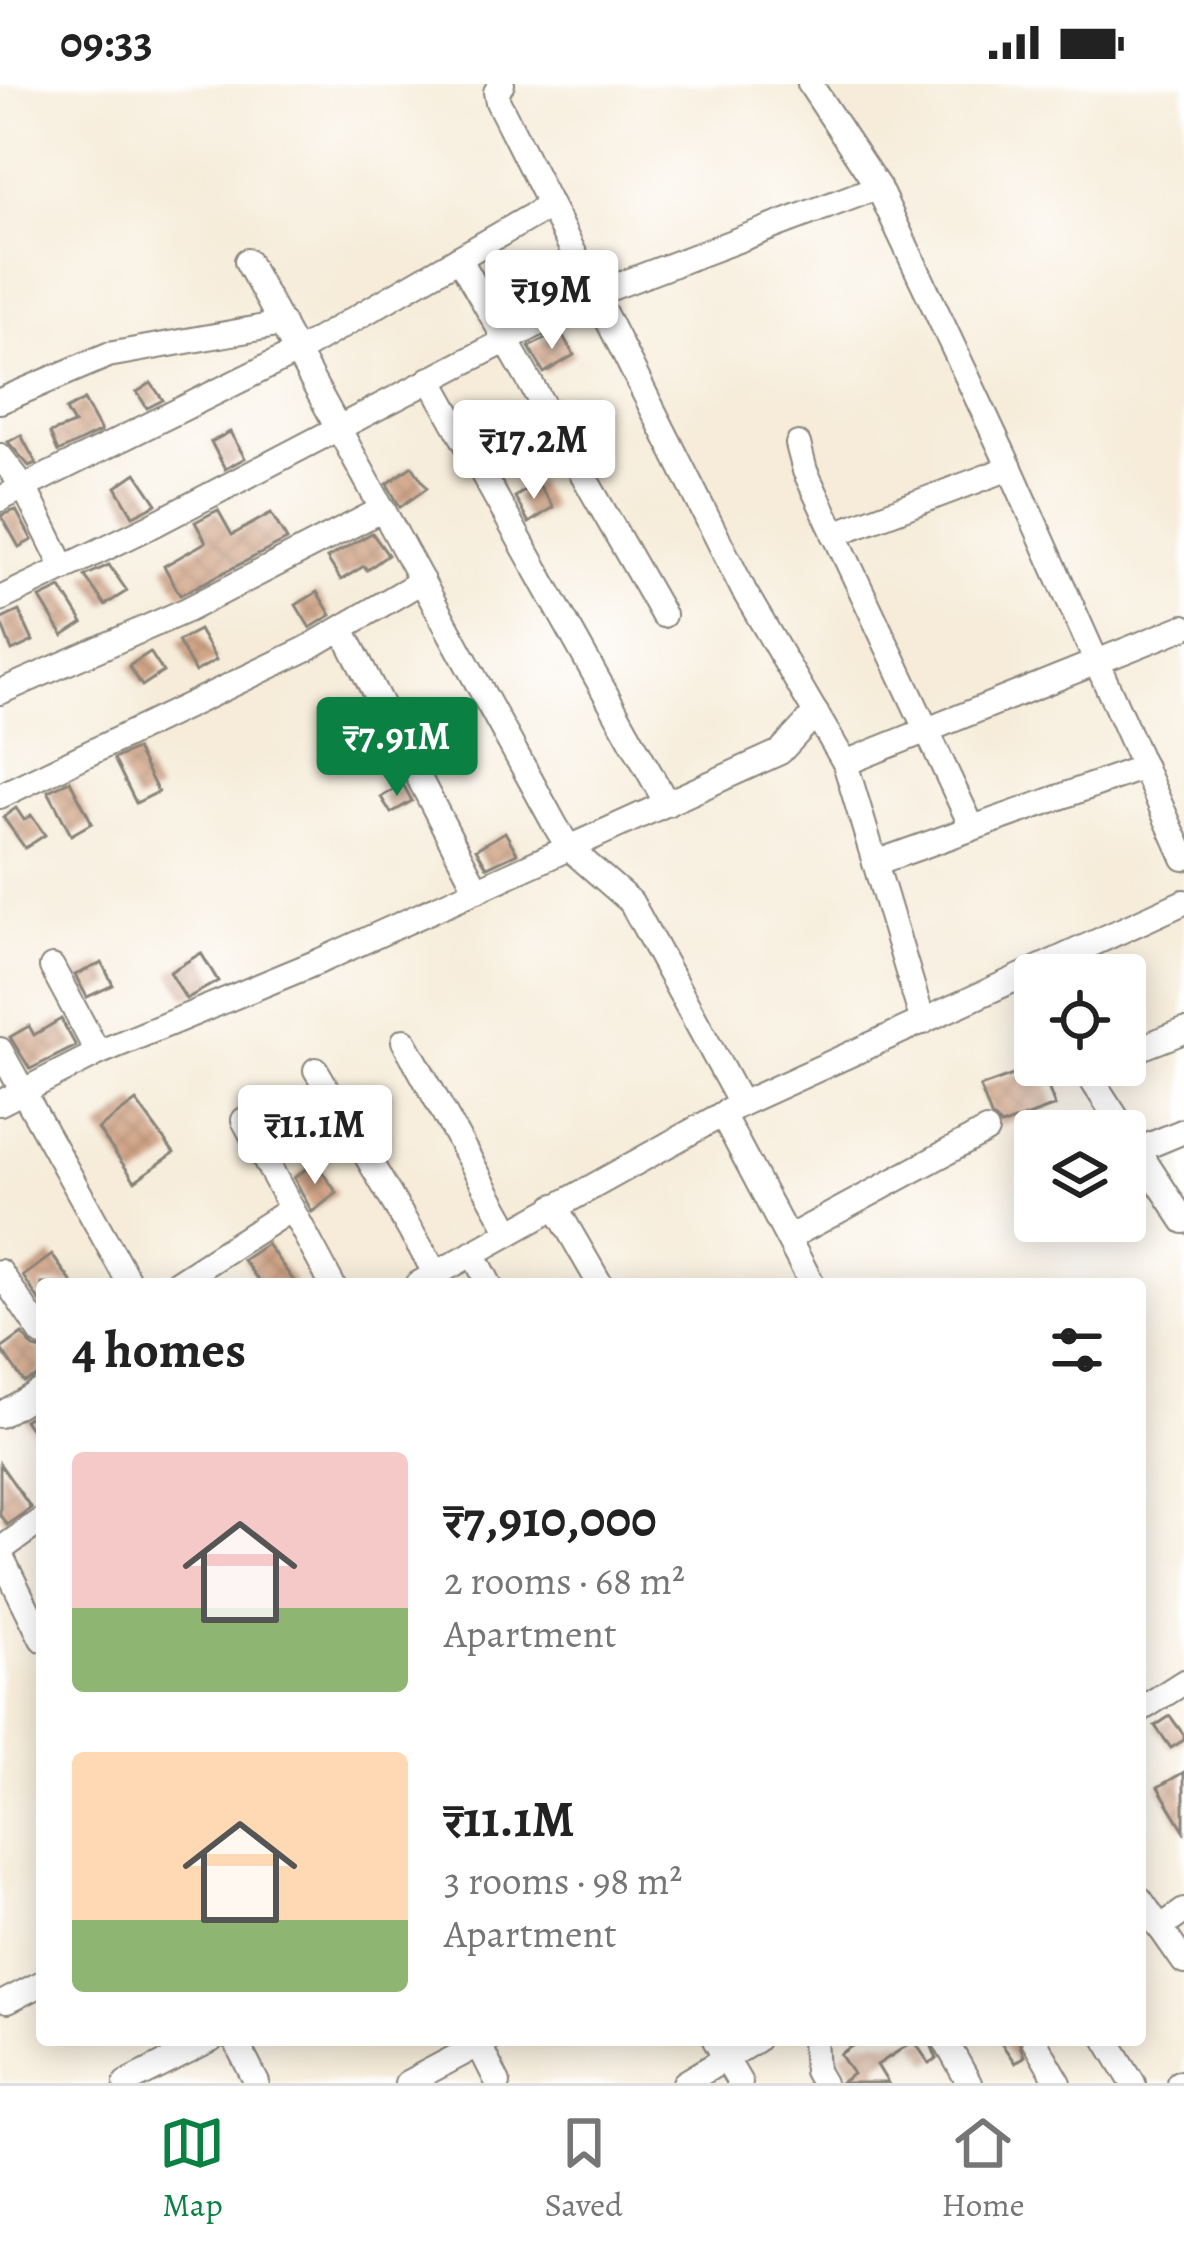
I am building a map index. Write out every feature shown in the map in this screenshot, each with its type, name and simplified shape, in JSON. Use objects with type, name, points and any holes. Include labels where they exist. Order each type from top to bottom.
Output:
[{"type":"street","points":[[502,84],[496,92],[498,102],[549,206],[765,632],[845,763],[923,1022]]},
{"type":"street","points":[[810,84],[878,188],[1010,468],[1184,858]]},
{"type":"street","points":[[0,599],[595,294],[878,188]]},
{"type":"street","points":[[0,499],[297,352],[549,206]]},
{"type":"street","points":[[459,258],[663,616]]},
{"type":"street","points":[[248,261],[569,848],[631,902],[809,1278]]},
{"type":"street","points":[[0,400],[108,355],[282,324]]},
{"type":"street","points":[[430,379],[667,804]]},
{"type":"street","points":[[798,444],[805,471],[972,827]]},
{"type":"street","points":[[0,456],[24,487],[64,568]]},
{"type":"street","points":[[834,534],[1010,468]]},
{"type":"street","points":[[0,692],[187,610],[383,509]]},
{"type":"street","points":[[0,796],[342,628],[422,581]]},
{"type":"street","points":[[845,763],[1184,627]]},
{"type":"street","points":[[342,628],[478,890]]},
{"type":"street","points":[[11,1098],[98,1053],[320,962],[780,752],[816,713]]},
{"type":"street","points":[[875,863],[1144,767]]},
{"type":"street","points":[[1086,954],[1184,902]]},
{"type":"street","points":[[52,967],[98,1053]]},
{"type":"street","points":[[429,1278],[731,1109],[923,1022],[1014,990]]},
{"type":"street","points":[[1146,1046],[1184,1031]]},
{"type":"street","points":[[404,1041],[510,1232]]},
{"type":"street","points":[[0,1050],[11,1098],[126,1278]]},
{"type":"street","points":[[316,1070],[422,1278]]},
{"type":"street","points":[[244,1120],[329,1278]]},
{"type":"street","points":[[788,1238],[986,1131]]},
{"type":"street","points":[[1146,1147],[1184,1131]]},
{"type":"street","points":[[1146,1162],[1184,1221]]},
{"type":"street","points":[[555,1206],[597,1278]]},
{"type":"street","points":[[184,1278],[291,1209]]},
{"type":"street","points":[[473,1253],[486,1278]]},
{"type":"street","points":[[0,1272],[36,1325]]},
{"type":"street","points":[[0,1415],[36,1394]]},
{"type":"street","points":[[36,1525],[0,1552],[36,1627]]},
{"type":"street","points":[[1146,1706],[1184,1682]]},
{"type":"street","points":[[1146,1908],[1184,1962]]},
{"type":"street","points":[[1160,1928],[1184,1911]]},
{"type":"street","points":[[8,2001],[36,1986]]},
{"type":"street","points":[[125,2083],[199,2046]]},
{"type":"street","points":[[238,2046],[257,2083]]},
{"type":"street","points":[[407,2083],[478,2046]]},
{"type":"street","points":[[485,2046],[498,2083]]},
{"type":"street","points":[[814,2046],[815,2071],[823,2083]]},
{"type":"street","points":[[948,2046],[969,2083]]},
{"type":"street","points":[[1037,2046],[1059,2083]]},
{"type":"street","points":[[1111,2046],[1133,2083]]},
{"type":"street","points":[[685,2083],[720,2049],[740,2083]]},
{"type":"building","points":[[560,331],[574,355],[544,373],[529,347]]},
{"type":"building","points":[[151,383],[163,400],[147,408],[137,392]]},
{"type":"building","points":[[84,400],[101,431],[58,452],[50,433],[74,424],[66,410]]},
{"type":"building","points":[[230,432],[245,458],[225,469],[211,442]]},
{"type":"building","points":[[21,435],[36,463],[29,466],[8,442]]},
{"type":"building","points":[[412,466],[427,488],[400,507],[387,484]]},
{"type":"building","points":[[136,473],[157,504],[133,516],[116,487]]},
{"type":"building","points":[[537,482],[553,507],[529,523],[515,497]]},
{"type":"building","points":[[16,510],[32,540],[19,547],[1,515]]},
{"type":"building","points":[[218,510],[232,535],[271,513],[287,540],[180,595],[164,566],[206,542],[195,522]]},
{"type":"building","points":[[372,533],[388,555],[341,580],[327,558]]},
{"type":"building","points":[[109,565],[127,591],[105,605],[85,576]]},
{"type":"building","points":[[61,588],[83,623],[63,636],[40,598]]},
{"type":"building","points":[[317,592],[331,615],[310,628],[296,605]]},
{"type":"building","points":[[19,611],[33,641],[12,651],[0,620]]},
{"type":"building","points":[[199,630],[216,660],[195,672],[178,641]]},
{"type":"building","points":[[150,652],[163,672],[142,686],[129,666]]},
{"type":"building","points":[[443,731],[456,754],[432,767],[420,744]]},
{"type":"building","points":[[136,749],[158,792],[136,803],[114,759]]},
{"type":"building","points":[[70,781],[92,823],[71,835],[48,791]]},
{"type":"building","points":[[403,784],[412,801],[391,813],[381,797]]},
{"type":"building","points":[[16,808],[24,820],[31,815],[45,835],[25,848],[3,817]]},
{"type":"building","points":[[505,832],[517,853],[487,867],[476,849]]},
{"type":"building","points":[[201,953],[218,981],[186,999],[170,972]]},
{"type":"building","points":[[102,963],[113,985],[87,997],[75,975]]},
{"type":"building","points":[[61,1019],[76,1046],[30,1069],[10,1037],[29,1026],[34,1035]]},
{"type":"building","points":[[1014,1075],[1014,1086],[1048,1086],[1055,1106],[1014,1110],[1014,1121],[1001,1126],[991,1116],[980,1087]]},
{"type":"building","points":[[136,1101],[174,1153],[135,1181],[98,1129]]},
{"type":"building","points":[[315,1162],[337,1193],[312,1212],[294,1178]]},
{"type":"building","points":[[267,1244],[292,1278],[256,1278],[243,1260]]},
{"type":"building","points":[[52,1255],[69,1278],[36,1278],[36,1296],[23,1276]]},
{"type":"building","points":[[22,1334],[36,1348],[36,1377],[24,1382],[1,1349]]},
{"type":"building","points":[[36,1413],[36,1437],[24,1420]]},
{"type":"building","points":[[0,1464],[31,1508],[7,1525],[0,1515]]},
{"type":"building","points":[[1170,1716],[1184,1735],[1171,1748],[1155,1726]]},
{"type":"building","points":[[1184,1772],[1184,1830],[1158,1787]]},
{"type":"building","points":[[852,2046],[906,2046],[877,2065],[888,2083],[840,2083],[853,2074],[840,2054]]},
{"type":"building","points":[[917,2046],[932,2046],[937,2059],[929,2063]]},
{"type":"building","points":[[1003,2046],[1020,2046],[1024,2056],[1015,2063]]}]
